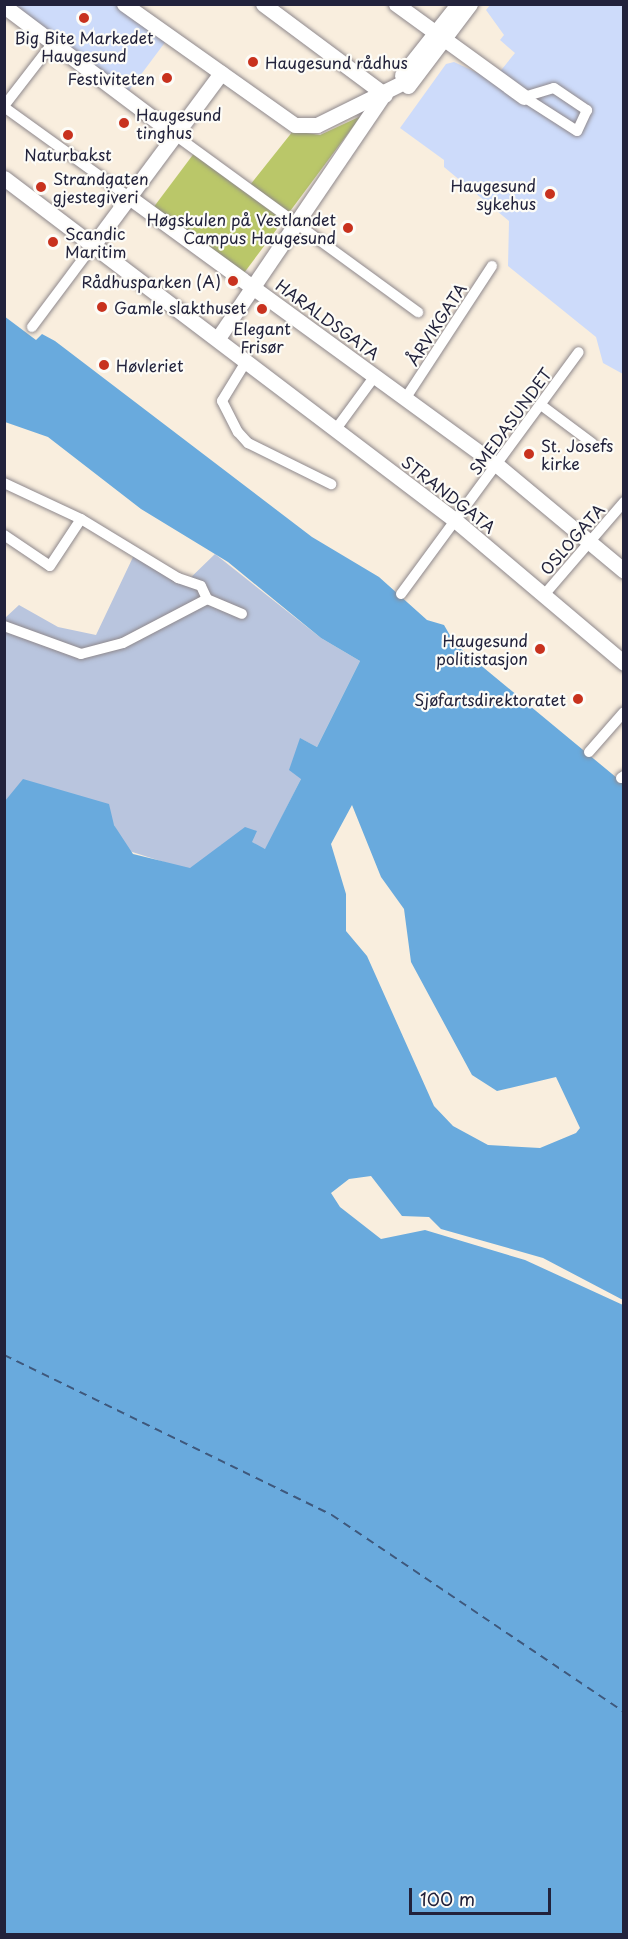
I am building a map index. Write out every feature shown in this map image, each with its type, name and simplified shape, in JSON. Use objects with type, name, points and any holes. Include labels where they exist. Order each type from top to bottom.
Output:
[{"type":"street","points":[[124,4],[286,120],[304,127],[386,95],[412,78]]},
{"type":"street","points":[[396,4],[524,98],[572,132],[588,116],[555,88],[524,98]]},
{"type":"street","points":[[372,116],[412,78],[458,4]]},
{"type":"street","points":[[218,338],[386,95],[470,4]]},
{"type":"street","points":[[266,5],[386,95]]},
{"type":"street","points":[[4,6],[175,135],[418,312]]},
{"type":"street","points":[[4,107],[52,44]]},
{"type":"street","points":[[32,327],[221,74]]},
{"type":"street","name":"HARALDSGATA","points":[[4,107],[497,465],[624,571]]},
{"type":"street","name":"STRANDGATA","points":[[4,178],[247,360],[456,521],[624,663]]},
{"type":"street","name":"ÅRVIKGATA","points":[[405,399],[492,266]]},
{"type":"street","name":"SMEDASUNDET","points":[[402,594],[579,352]]},
{"type":"street","points":[[247,360],[222,401],[238,432],[248,443],[331,484]]},
{"type":"street","points":[[336,429],[375,376]]},
{"type":"street","points":[[542,405],[592,443]]},
{"type":"street","points":[[4,483],[81,519],[178,578],[201,586],[207,599],[242,614]]},
{"type":"street","name":"OSLOGATA","points":[[543,595],[624,502]]},
{"type":"street","points":[[4,535],[50,566],[81,519]]},
{"type":"street","points":[[4,626],[81,654],[123,643],[207,599]]},
{"type":"street","points":[[589,752],[624,712]]},
{"type":"shaded area","points":[[11,4],[124,5],[169,37],[125,96]]},
{"type":"shaded area","name":"Haugesund sykehus","points":[[490,5],[623,5],[623,374],[603,363],[596,337],[508,266],[509,221],[444,167],[444,160],[400,128],[446,64],[454,62],[493,80],[515,53],[500,40],[504,35],[486,10]]},
{"type":"shaded area","points":[[215,554],[321,638],[360,661],[317,747],[303,740],[301,779],[266,849],[221,845],[195,872],[126,850],[114,825],[19,791],[5,802],[5,618],[19,605],[58,627],[96,635],[134,555],[184,584]]},
{"type":"green space","points":[[361,116],[244,273],[153,208],[195,152],[246,190],[293,131],[320,135]]},
{"type":"water","points":[[4,316],[36,340],[42,334],[55,341],[312,537],[379,577],[427,620],[444,625],[455,644],[623,783],[623,1300],[543,1258],[441,1229],[429,1217],[402,1216],[371,1176],[349,1179],[331,1193],[340,1207],[381,1239],[425,1230],[525,1260],[623,1305],[623,1934],[5,1934],[5,801],[23,779],[109,804],[114,825],[133,854],[190,868],[245,827],[257,831],[252,842],[265,849],[301,779],[289,770],[300,738],[317,747],[360,661],[321,638],[228,562],[141,509],[48,437],[5,422]],"holes":[[[352,805],[381,877],[404,909],[411,962],[472,1075],[497,1091],[556,1077],[580,1128],[576,1133],[540,1148],[488,1145],[453,1126],[434,1106],[367,956],[346,931],[346,894],[331,844]]]},
{"type":"ferry route","points":[[4,1355],[332,1515],[624,1712]]},
{"type":"place","name":"Big Bite Markedet Haugesund","points":[[84,18]]},
{"type":"place","name":"Haugesund rådhus","points":[[253,62]]},
{"type":"place","name":"Festiviteten","points":[[167,78]]},
{"type":"place","name":"Haugesund tinghus","points":[[124,123]]},
{"type":"place","name":"Naturbakst","points":[[68,135]]},
{"type":"place","name":"Strandgaten gjestegiveri","points":[[41,187]]},
{"type":"place","name":"Haugesund sykehus","points":[[550,194]]},
{"type":"place","name":"Høgskulen på Vestlandet Campus Haugesund","points":[[348,228]]},
{"type":"place","name":"Scandic Maritim","points":[[53,242]]},
{"type":"place","name":"Rådhusparken (A)","points":[[233,281]]},
{"type":"place","name":"Gamle slakthuset","points":[[102,307]]},
{"type":"place","name":"Elegant Frisør","points":[[262,309]]},
{"type":"place","name":"Høvleriet","points":[[104,365]]},
{"type":"place","name":"St. Josefs kirke","points":[[529,454]]},
{"type":"place","name":"Haugesund politistasjon","points":[[540,649]]},
{"type":"place","name":"Sjøfartsdirektoratet","points":[[578,699]]}]
